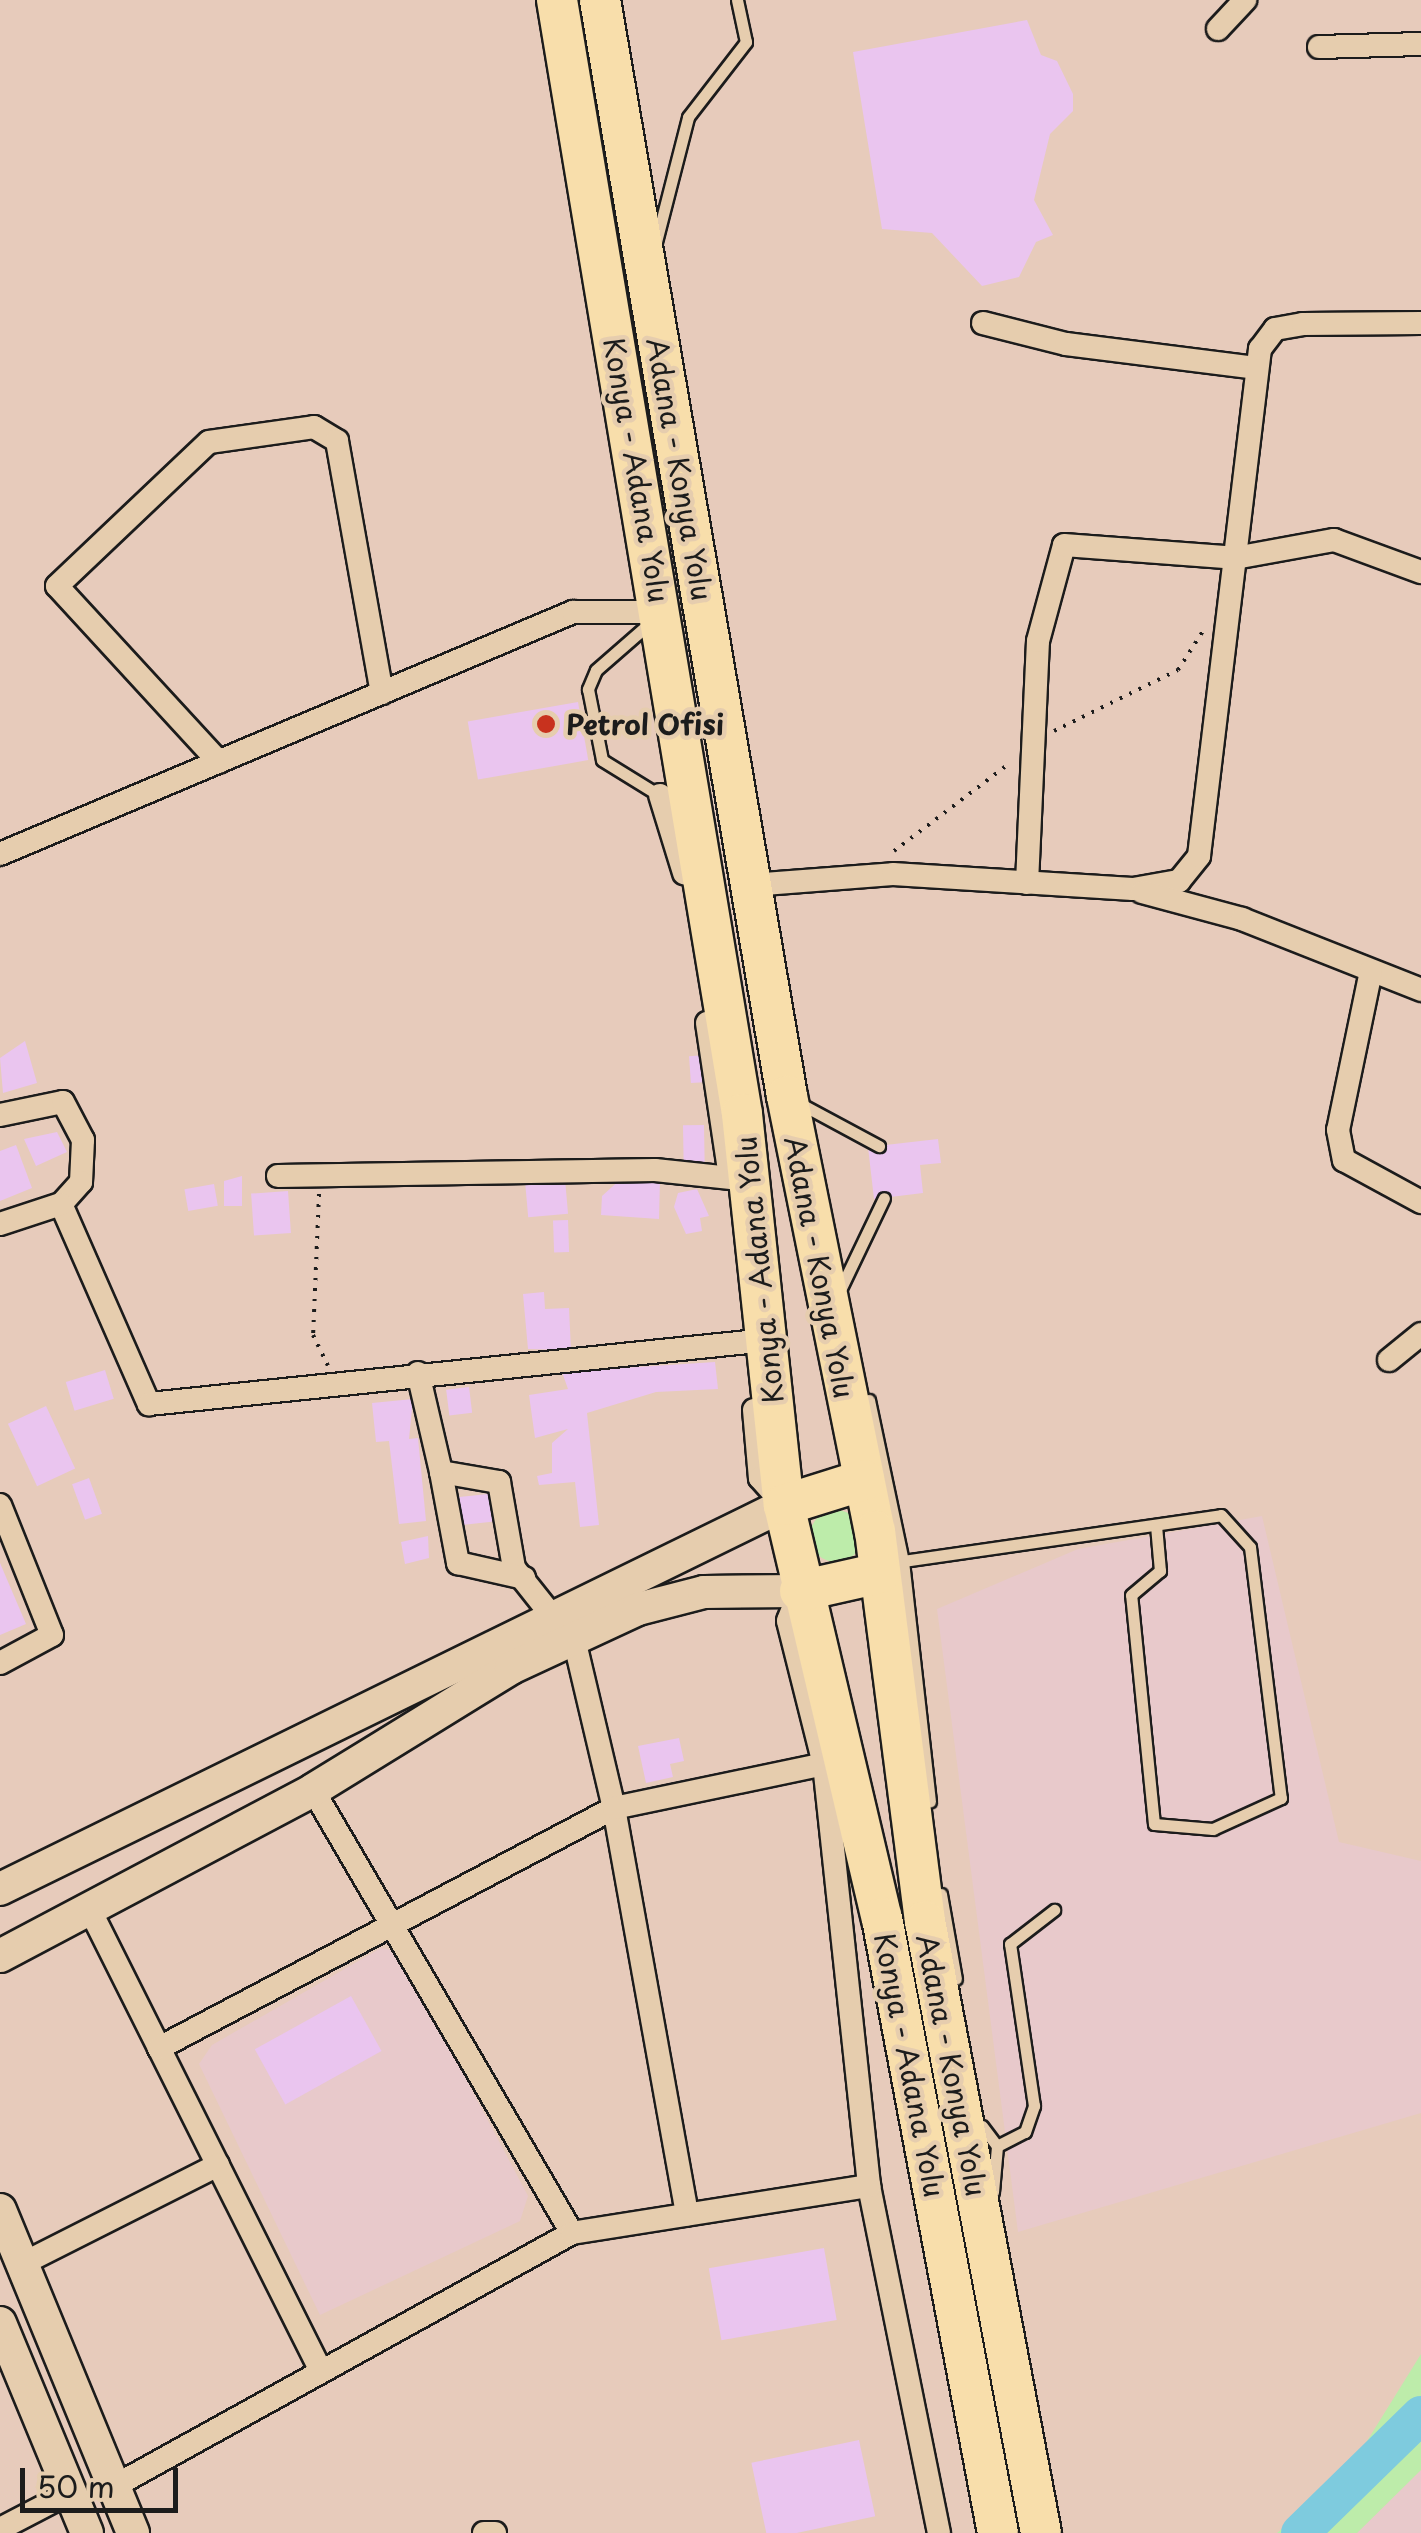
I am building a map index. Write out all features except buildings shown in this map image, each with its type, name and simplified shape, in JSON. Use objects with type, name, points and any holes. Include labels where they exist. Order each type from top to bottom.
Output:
[{"type":"highway","name":"Konya - Adana Yolu","points":[[557,0],[698,825],[784,1505],[800,1591],[882,1918],[998,2533]]},
{"type":"highway","name":"Adana - Konya Yolu","points":[[600,0],[787,1096],[840,1300],[864,1480],[892,1567],[924,1921],[1042,2533]]},
{"type":"highway","points":[[784,1505],[864,1480]]},
{"type":"highway","points":[[800,1591],[892,1567]]},
{"type":"main road","points":[[0,1956],[313,1790],[564,1628],[784,1505]]},
{"type":"main road","points":[[0,1889],[564,1628],[704,1592],[800,1591]]},
{"type":"main road","points":[[0,2210],[133,2533]]},
{"type":"main road","points":[[0,2323],[88,2533]]},
{"type":"street","points":[[1218,29],[1245,0]]},
{"type":"street","points":[[1319,47],[1421,44]]},
{"type":"street","points":[[983,323],[1066,344],[1255,368]]},
{"type":"street","points":[[1132,889],[1179,881],[1199,856],[1255,368],[1276,329],[1421,323]]},
{"type":"street","points":[[219,762],[57,586],[209,442],[314,427],[337,441],[382,693]]},
{"type":"street","points":[[1026,883],[1038,641],[1064,545],[1235,558],[1334,540],[1421,572]]},
{"type":"street","points":[[0,854],[573,612],[662,612]]},
{"type":"street","points":[[660,795],[682,860],[730,1178],[760,1478],[784,1505]]},
{"type":"street","points":[[752,885],[893,874],[1132,889],[1242,918],[1421,990]]},
{"type":"street","points":[[1372,970],[1338,1130],[1344,1160],[1421,1202]]},
{"type":"street","points":[[0,1116],[64,1102],[82,1154],[81,1182],[62,1204],[0,1224]]},
{"type":"street","points":[[278,1176],[318,1170],[730,1178]]},
{"type":"street","points":[[62,1204],[149,1404],[418,1373],[748,1342]]},
{"type":"street","points":[[1389,1360],[1421,1334]]},
{"type":"street","points":[[418,1373],[458,1563],[524,1578]]},
{"type":"street","points":[[441,1472],[499,1482],[524,1578],[564,1628],[614,1808],[686,2215]]},
{"type":"street","points":[[0,1505],[52,1635],[0,1662]]},
{"type":"street","points":[[800,1591],[788,1622],[824,1764],[869,2186],[939,2533]]},
{"type":"street","points":[[159,2048],[614,1808],[824,1764]]},
{"type":"street","points":[[313,1790],[572,2232]]},
{"type":"street","points":[[88,1908],[319,2367]]},
{"type":"street","points":[[20,2265],[218,2166]]},
{"type":"street","points":[[113,2487],[319,2367],[572,2232],[869,2186]]},
{"type":"street","points":[[0,2528],[70,2492]]},
{"type":"street","points":[[484,2533],[496,2533]]},
{"type":"lane","points":[[647,275],[688,117],[746,42],[737,0]]},
{"type":"lane","points":[[662,612],[596,670],[588,689],[602,760],[660,795],[698,825]]},
{"type":"lane","points":[[787,1096],[879,1146]]},
{"type":"lane","points":[[840,1300],[884,1198]]},
{"type":"lane","points":[[864,1376],[932,1818]]},
{"type":"lane","points":[[892,1567],[1156,1525],[1221,1515],[1250,1548],[1281,1798],[1214,1829],[1154,1824],[1131,1595],[1160,1571],[1156,1525]]},
{"type":"lane","points":[[938,1877],[958,1988]]},
{"type":"lane","points":[[998,2146],[1025,2132],[1034,2106],[1010,1944],[1054,1910]]},
{"type":"lane","points":[[978,2100],[984,2138],[998,2146]]},
{"type":"lane","points":[[988,2253],[998,2146]]},
{"type":"path","points":[[318,1170],[313,1336],[336,1383]]},
{"type":"shaded area","points":[[1262,1516],[1339,1842],[1421,1861],[1421,2113],[1018,2232],[937,1609],[1078,1549]]},
{"type":"shaded area","points":[[381,1948],[398,1951],[528,2196],[520,2221],[320,2315],[199,2064],[212,2045]]},
{"type":"shaded area","points":[[1421,2470],[1421,2533],[1357,2533]]},
{"type":"green space","points":[[836,1510],[855,1517],[862,1536],[855,1555],[836,1562],[817,1555],[810,1536],[817,1517]]},
{"type":"green space","points":[[1421,2354],[1421,2470],[1357,2533],[1277,2533],[1346,2475]]},
{"type":"waterway","points":[[1300,2533],[1421,2415]]},
{"type":"place","name":"Petrol Ofisi","points":[[546,724]]}]
